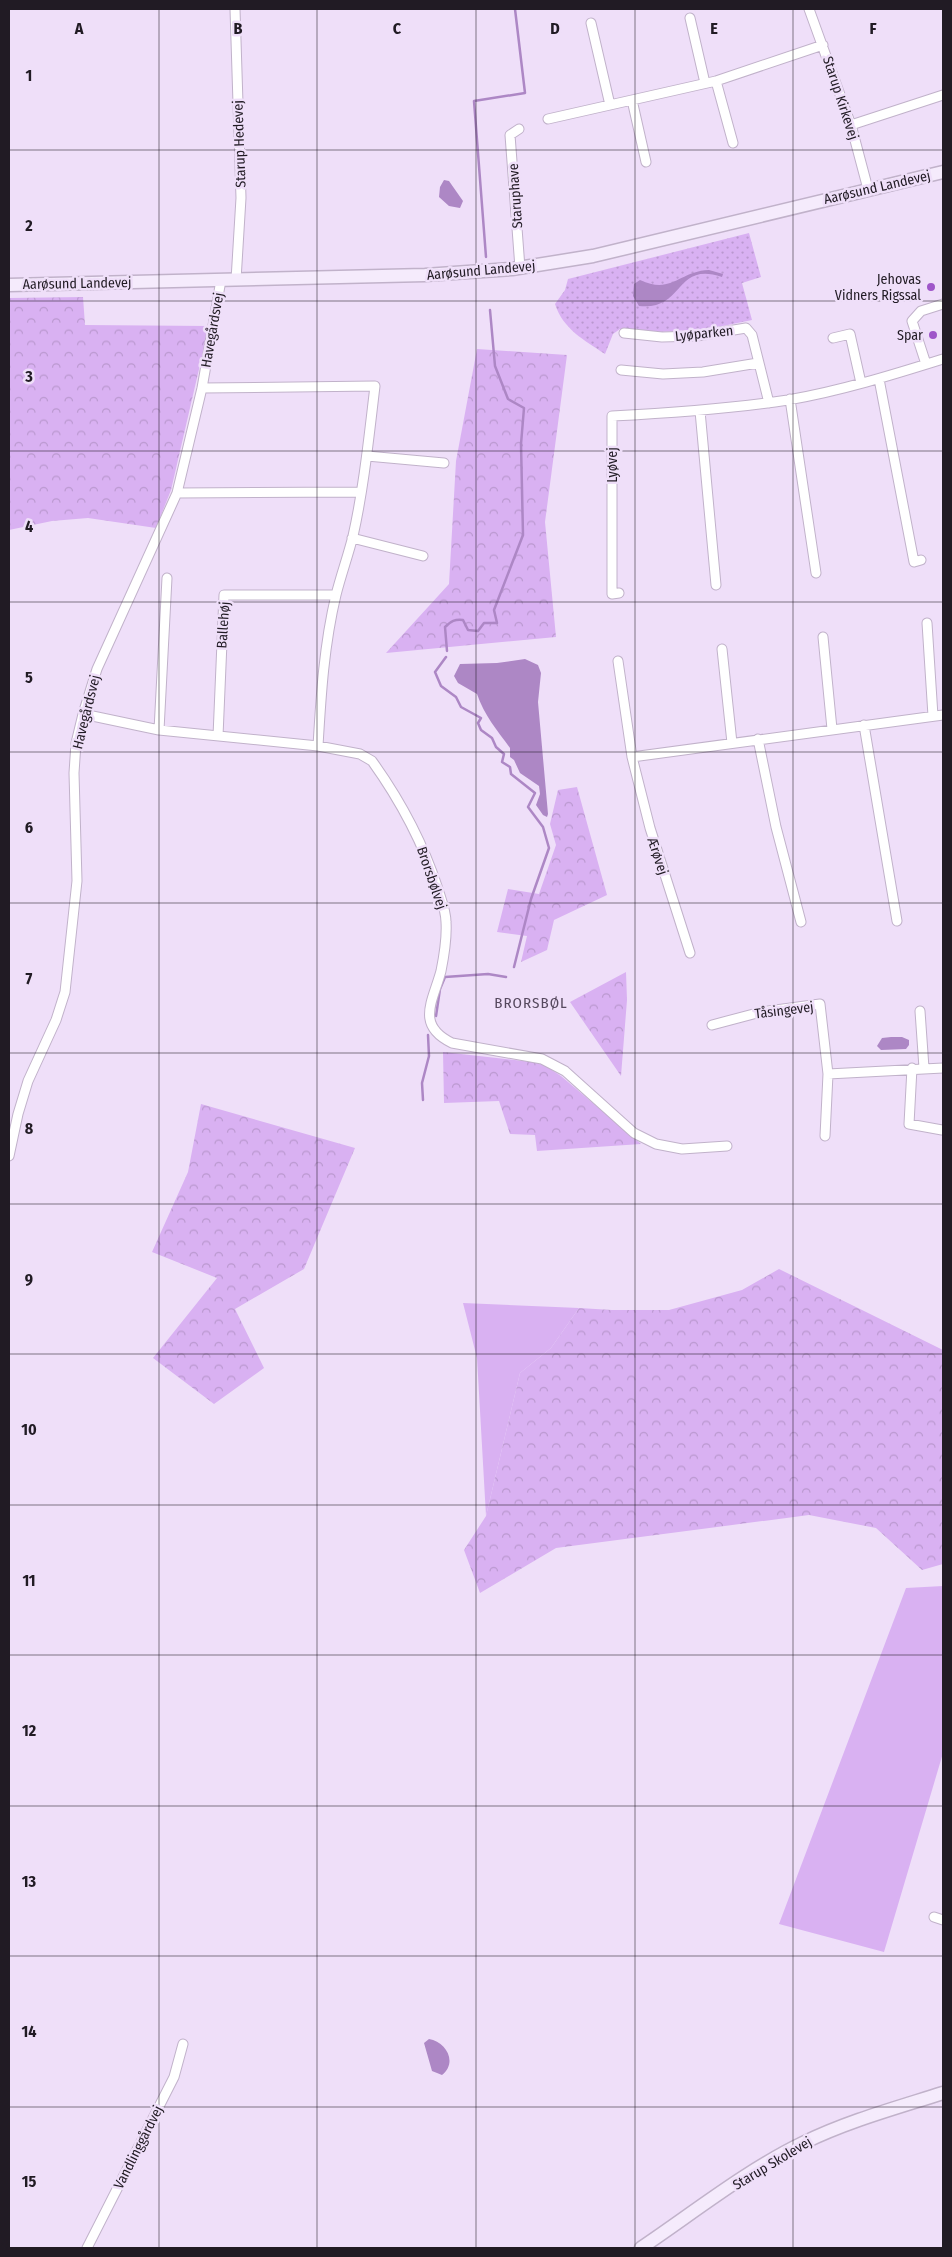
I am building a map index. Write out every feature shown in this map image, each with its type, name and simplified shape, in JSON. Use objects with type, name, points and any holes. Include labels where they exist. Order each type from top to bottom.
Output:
[{"type":"street","name":"Starup Hedevej","points":[[235,9],[241,198],[236,280]]},
{"type":"street","name":"Starup Kirkevej","points":[[809,9],[851,125],[868,189]]},
{"type":"street","points":[[690,18],[705,83]]},
{"type":"street","points":[[591,22],[610,105]]},
{"type":"street","points":[[548,119],[716,81],[823,45]]},
{"type":"street","points":[[716,81],[733,143]]},
{"type":"street","points":[[851,125],[943,95]]},
{"type":"street","points":[[632,100],[646,162]]},
{"type":"street","name":"Staruphave","points":[[519,129],[510,135],[520,268]]},
{"type":"street","name":"Aarøsund Landevej","points":[[9,285],[425,275],[520,268],[593,256],[943,172]]},
{"type":"street","name":"Havegårdsvej","points":[[9,1156],[18,1114],[28,1081],[56,1020],[65,992],[77,881],[74,773],[76,743],[83,714],[97,669],[177,493],[202,388],[221,280]]},
{"type":"street","points":[[926,364],[912,321],[921,311],[943,304]]},
{"type":"street","name":"Lyøparken","points":[[624,333],[662,337],[697,336],[746,328],[752,335],[769,402]]},
{"type":"street","points":[[833,338],[850,334],[861,383]]},
{"type":"street","name":"Lyøvej","points":[[620,593],[612,594],[612,416],[700,411],[790,399],[879,379],[943,359]]},
{"type":"street","points":[[622,370],[663,374],[693,373],[758,363]]},
{"type":"street","points":[[879,379],[914,562],[921,560]]},
{"type":"street","points":[[202,388],[375,386],[361,492],[352,538],[336,595],[322,674],[318,746]]},
{"type":"street","points":[[790,399],[816,573]]},
{"type":"street","points":[[700,411],[716,585]]},
{"type":"street","points":[[366,456],[444,463]]},
{"type":"street","points":[[177,493],[361,492]]},
{"type":"street","points":[[352,538],[423,556]]},
{"type":"street","points":[[159,730],[167,578]]},
{"type":"street","name":"Ballehøj","points":[[218,736],[224,595],[336,595]]},
{"type":"street","points":[[927,623],[934,716]]},
{"type":"street","points":[[823,637],[832,729]]},
{"type":"street","points":[[722,649],[732,743]]},
{"type":"street","name":"Ærøvej","points":[[618,661],[632,756],[650,828],[690,953]]},
{"type":"street","name":"Brorsbølvej","points":[[83,714],[159,730],[318,746],[360,754],[372,760],[416,833],[429,862],[443,906],[446,922],[441,971],[429,1013],[432,1028],[440,1037],[452,1042],[542,1059],[565,1071],[634,1133],[656,1144],[682,1149],[726,1146]]},
{"type":"street","points":[[632,756],[943,715]]},
{"type":"street","points":[[864,725],[897,920]]},
{"type":"street","points":[[758,739],[776,827],[801,922]]},
{"type":"street","name":"Tåsingevej","points":[[712,1025],[761,1012],[820,1004],[828,1074],[825,1136]]},
{"type":"street","points":[[920,1011],[924,1068]]},
{"type":"street","points":[[828,1074],[912,1068],[943,1068]]},
{"type":"street","points":[[912,1068],[910,1124],[942,1130]]},
{"type":"street","name":"Vandlinggårdvej","points":[[87,2248],[174,2077],[183,2044]]},
{"type":"street","name":"Starup Skolevej","points":[[640,2248],[759,2168],[803,2143],[846,2125],[943,2093]]},
{"type":"green space","points":[[749,233],[761,277],[742,283],[752,320],[708,329],[659,332],[620,329],[613,334],[605,354],[582,339],[569,327],[555,304],[565,290],[568,279]]},
{"type":"green space","points":[[83,297],[85,325],[209,326],[171,490],[156,528],[88,518],[52,521],[9,530],[9,298]]},
{"type":"green space","points":[[477,349],[567,355],[545,522],[556,637],[386,653],[449,584],[456,461]]},
{"type":"green space","points":[[577,787],[607,895],[554,920],[547,950],[521,962],[527,936],[497,932],[508,889],[539,894],[556,845],[550,824],[558,790]]},
{"type":"green space","points":[[626,972],[627,1000],[621,1076],[570,1002]]},
{"type":"green space","points":[[443,1052],[541,1063],[561,1076],[641,1144],[537,1151],[535,1135],[510,1134],[499,1101],[444,1103]]},
{"type":"green space","points":[[201,1104],[355,1148],[304,1269],[235,1309],[264,1368],[214,1404],[153,1358],[217,1278],[152,1252],[188,1172]]},
{"type":"green space","points":[[779,1269],[943,1350],[943,1564],[922,1570],[876,1528],[809,1515],[556,1548],[480,1593],[464,1550],[486,1516],[520,1373],[551,1348],[579,1308],[669,1310],[742,1290]]},
{"type":"green space","points":[[463,1303],[579,1308],[551,1348],[520,1373],[486,1516],[477,1358]]},
{"type":"green space","points":[[943,1586],[943,1753],[884,1952],[779,1924],[906,1588]]},
{"type":"shaded area","points":[[444,180],[449,181],[463,201],[460,208],[449,206],[439,197],[440,187]]},
{"type":"shaded area","points":[[709,270],[723,274],[722,277],[707,274],[695,275],[687,280],[673,295],[654,306],[639,306],[633,296],[634,284],[640,280],[651,284],[668,284],[690,274]]},
{"type":"shaded area","points":[[525,659],[538,665],[541,673],[538,702],[547,817],[543,815],[536,805],[540,794],[539,786],[520,773],[514,760],[510,757],[510,748],[487,716],[477,694],[458,683],[454,676],[460,664],[497,663]]},
{"type":"shaded area","points":[[902,1037],[909,1040],[909,1045],[906,1049],[881,1050],[877,1046],[882,1038]]},
{"type":"shaded area","points":[[429,2039],[440,2044],[448,2053],[449,2064],[447,2070],[442,2075],[432,2071],[424,2043]]},
{"type":"waterway","points":[[486,257],[474,101],[525,93],[515,9]]},
{"type":"waterway","points":[[447,651],[445,627],[451,622],[463,620],[468,630],[478,631],[484,623],[497,623],[494,610],[523,535],[521,444],[524,408],[508,399],[495,366],[490,310]]},
{"type":"waterway","points":[[446,657],[435,672],[441,686],[456,697],[461,707],[481,718],[478,723],[481,730],[492,738],[496,747],[504,754],[502,762],[510,767],[511,774],[535,793],[528,807],[543,827],[549,848],[531,899],[514,967]]},
{"type":"waterway","points":[[436,1016],[440,989],[445,977],[488,974],[506,977]]},
{"type":"waterway","points":[[423,1100],[422,1083],[429,1056],[428,1035]]},
{"type":"place","name":"Jehovas Vidners Rigssal","points":[[931,287]]},
{"type":"place","name":"Spar","points":[[933,335]]},
{"type":"district","name":"BRORSBØL","points":[[531,1003]]}]
